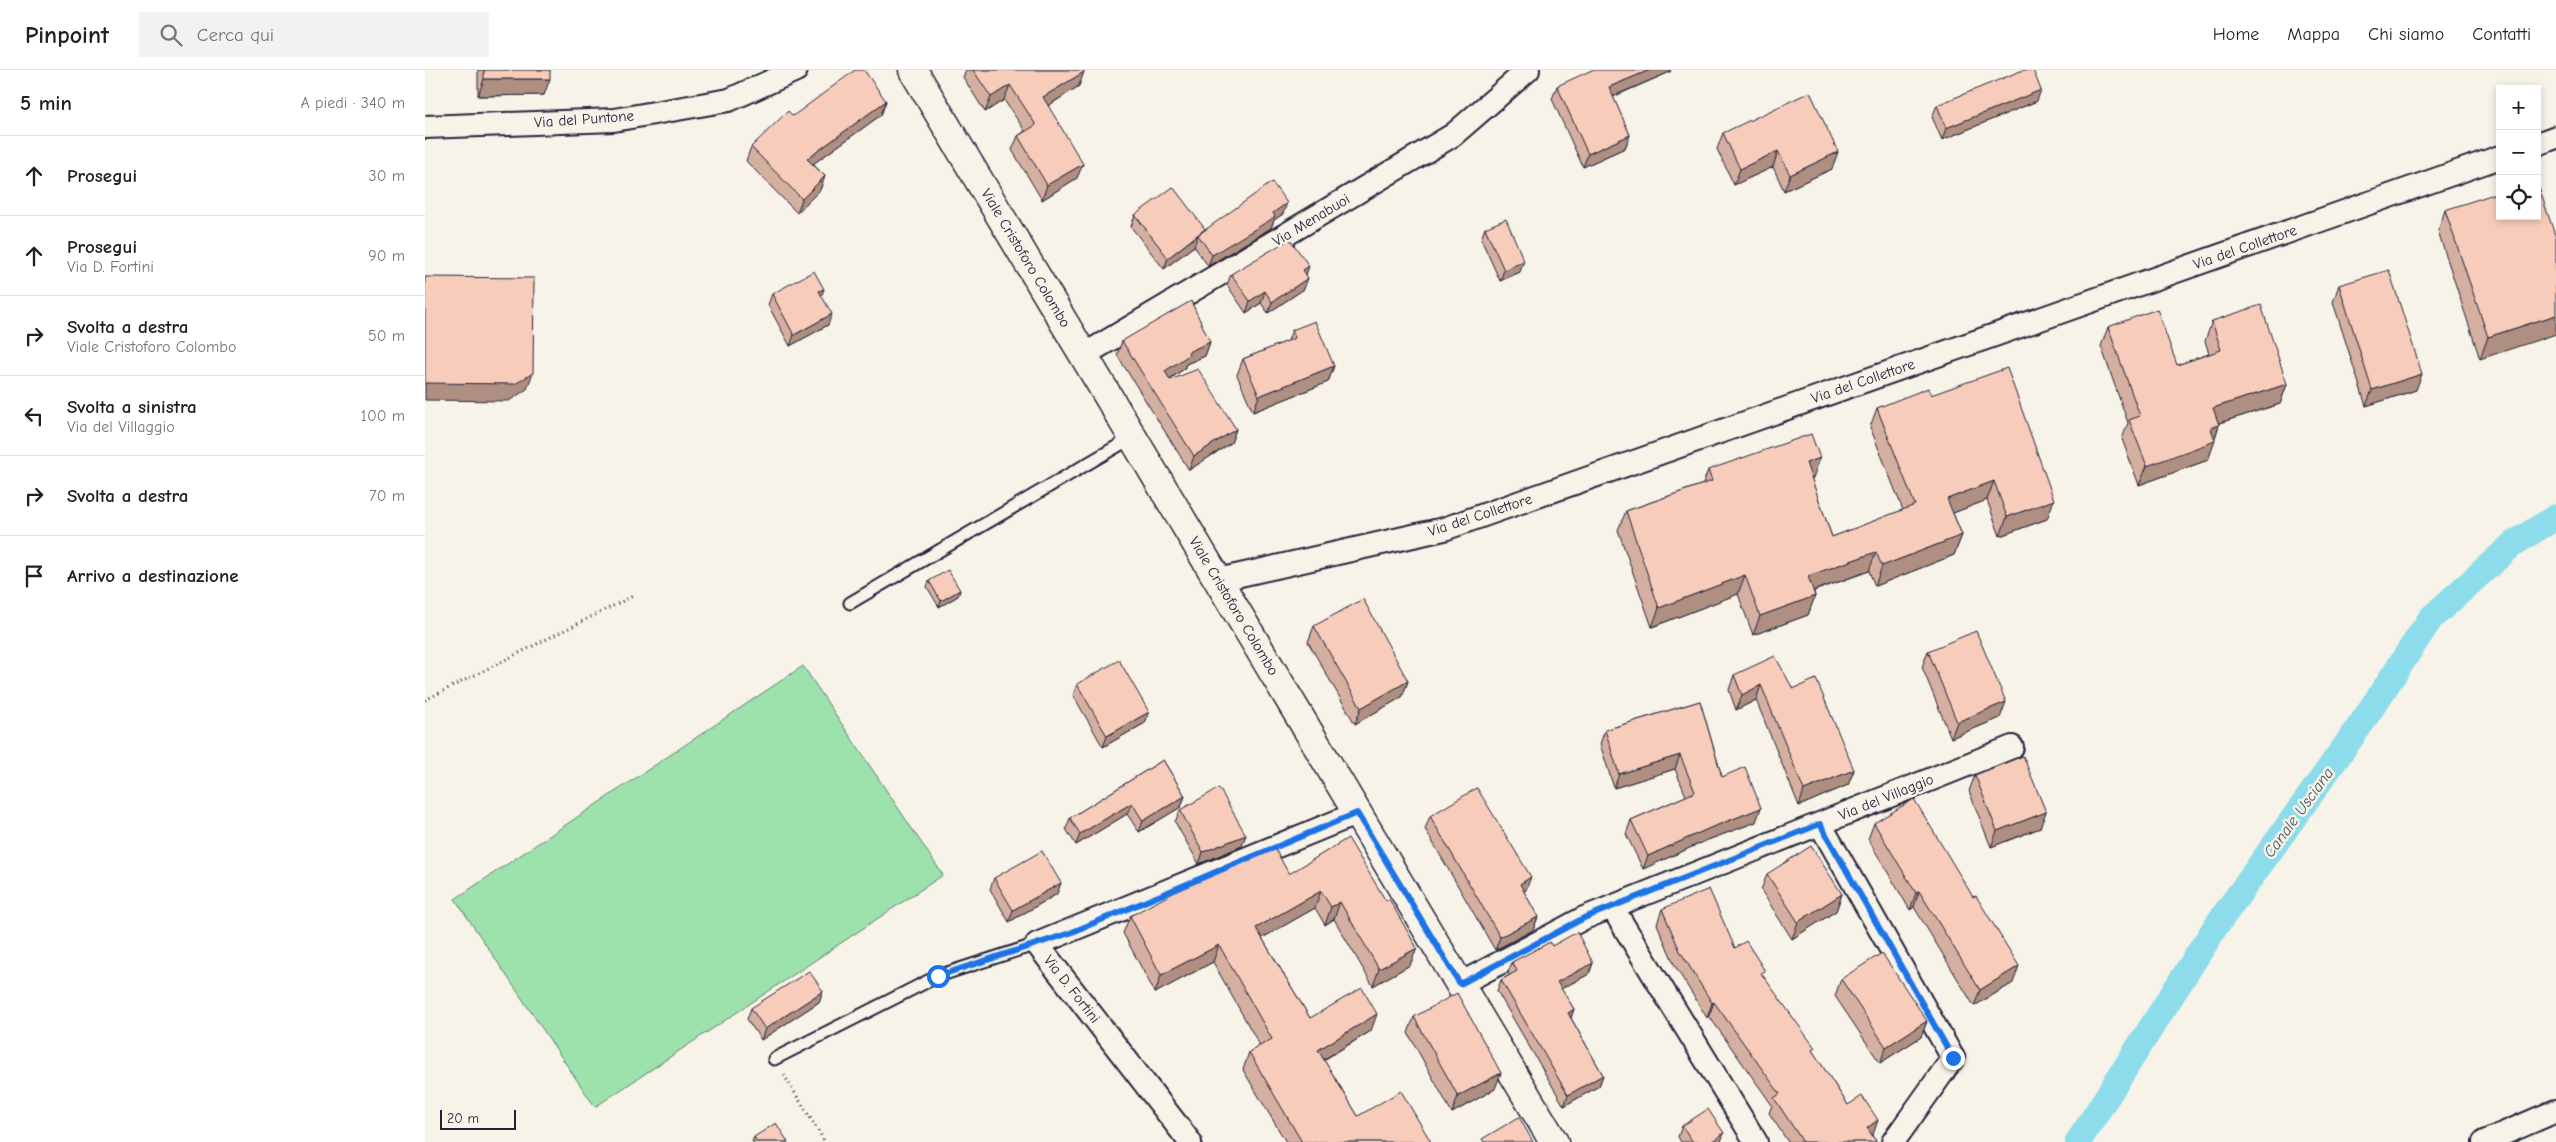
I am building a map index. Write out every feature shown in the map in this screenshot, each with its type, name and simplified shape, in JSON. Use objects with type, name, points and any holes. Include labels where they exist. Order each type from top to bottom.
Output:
[{"type":"street","name":"Via del Puntone","points":[[425,127],[614,120],[729,100],[796,70]]},
{"type":"street","name":"Viale Cristoforo Colombo","points":[[913,70],[1554,1142]]},
{"type":"street","name":"Via Menabuoi","points":[[1084,355],[1453,135],[1528,70]]},
{"type":"street","points":[[2541,143],[2556,137]]},
{"type":"street","name":"Via del Collettore","points":[[1218,580],[1444,529],[2496,158]]},
{"type":"street","name":"Via del Villaggio","points":[[1460,984],[1584,918],[2012,747]]},
{"type":"street","name":"Via D. Fortini","points":[[1190,1142],[1037,944],[1357,813]]},
{"type":"street","points":[[1820,824],[1953,1058],[1893,1142]]},
{"type":"street","points":[[1612,907],[1756,1142]]},
{"type":"street","points":[[2493,1140],[2556,1111]]},
{"type":"lane","points":[[850,603],[1133,438]]},
{"type":"lane","points":[[774,1059],[938,976],[1037,944]]},
{"type":"path","points":[[425,700],[633,596]]},
{"type":"path","points":[[774,1059],[825,1142]]},
{"type":"green space","points":[[803,666],[943,875],[595,1107],[455,899]]},
{"type":"building","points":[[484,70],[550,70],[550,79],[484,79]]},
{"type":"building","points":[[855,70],[864,70],[886,101],[807,159],[825,176],[802,199],[751,147],[788,111],[793,116]]},
{"type":"building","points":[[973,70],[1083,70],[1084,72],[1043,97],[1083,164],[1047,185],[1018,136],[1036,125],[1010,85],[991,97]]},
{"type":"building","points":[[1592,70],[1650,70],[1609,87],[1630,135],[1588,154],[1557,86]]},
{"type":"building","points":[[2023,70],[2033,70],[2041,90],[1946,128],[1937,105]]},
{"type":"building","points":[[1810,92],[1838,152],[1790,175],[1778,151],[1740,169],[1723,133]]},
{"type":"building","points":[[1272,182],[1287,203],[1273,213],[1275,217],[1212,255],[1198,235]]},
{"type":"building","points":[[1173,187],[1205,229],[1168,258],[1135,215]]},
{"type":"building","points":[[2496,193],[2496,220],[2541,220],[2541,194],[2556,238],[2556,315],[2488,337],[2445,210]]},
{"type":"building","points":[[1506,219],[1524,261],[1504,270],[1485,228]]},
{"type":"building","points":[[1290,239],[1309,266],[1303,270],[1308,278],[1272,302],[1265,291],[1250,301],[1231,274]]},
{"type":"building","points":[[2389,270],[2422,374],[2372,390],[2339,285]]},
{"type":"building","points":[[814,271],[824,289],[819,291],[832,314],[794,335],[772,294]]},
{"type":"building","points":[[425,277],[534,278],[533,373],[515,384],[425,383]]},
{"type":"building","points":[[1191,301],[1210,342],[1188,352],[1189,355],[1165,371],[1170,380],[1198,369],[1236,429],[1194,456],[1122,341]]},
{"type":"building","points":[[2261,305],[2287,384],[2213,408],[2219,425],[2211,428],[2215,441],[2147,466],[2129,420],[2140,416],[2108,327],[2157,309],[2177,365],[2221,350],[2212,321]]},
{"type":"building","points":[[1315,321],[1334,366],[1259,396],[1243,359],[1295,338],[1292,330]]},
{"type":"building","points":[[2007,368],[2054,500],[2007,517],[1994,481],[1947,499],[1962,535],[1882,566],[1876,552],[1808,576],[1815,596],[1760,616],[1745,575],[1659,608],[1626,511],[1712,481],[1708,470],[1811,434],[1820,458],[1806,463],[1832,537],[1915,505],[1877,408],[1928,388],[1931,395]]},
{"type":"building","points":[[948,570],[960,590],[941,601],[929,581]]},
{"type":"building","points":[[1363,599],[1408,681],[1361,708],[1314,626]]},
{"type":"building","points":[[1976,631],[2006,702],[1957,722],[1928,651]]},
{"type":"building","points":[[1775,656],[1793,689],[1816,679],[1854,770],[1804,790],[1761,685],[1742,695],[1734,675]]},
{"type":"building","points":[[1119,660],[1149,712],[1107,736],[1077,684]]},
{"type":"building","points":[[1700,701],[1722,777],[1745,767],[1761,808],[1710,828],[1648,856],[1631,820],[1695,792],[1680,755],[1619,774],[1605,730]]},
{"type":"building","points":[[2023,756],[2046,812],[1997,831],[1975,775]]},
{"type":"building","points":[[1163,760],[1185,796],[1143,821],[1132,803],[1080,834],[1070,818]]},
{"type":"building","points":[[1219,788],[1246,835],[1203,852],[1180,810]]},
{"type":"building","points":[[1477,788],[1531,877],[1520,884],[1538,917],[1500,937],[1430,816]]},
{"type":"building","points":[[1914,799],[1973,897],[1976,896],[2019,966],[1980,990],[1919,891],[1916,893],[1874,823]]},
{"type":"building","points":[[1348,838],[1386,901],[1389,899],[1417,948],[1379,969],[1340,902],[1331,907],[1321,891],[1256,928],[1310,1018],[1362,988],[1377,1014],[1318,1050],[1358,1116],[1401,1091],[1431,1142],[1302,1142],[1249,1052],[1272,1039],[1219,945],[1161,975],[1130,916],[1216,870],[1274,847],[1289,874]]},
{"type":"building","points":[[1811,846],[1842,894],[1798,922],[1767,874]]},
{"type":"building","points":[[1042,851],[1061,883],[1013,910],[994,878]]},
{"type":"building","points":[[1709,889],[1735,948],[1746,941],[1765,971],[1761,973],[1815,1048],[1812,1050],[1848,1105],[1862,1096],[1878,1120],[1867,1128],[1875,1142],[1803,1142],[1774,1098],[1780,1094],[1714,1002],[1712,1003],[1680,951],[1662,909]]},
{"type":"building","points":[[1577,932],[1593,963],[1557,982],[1574,1009],[1568,1013],[1603,1075],[1568,1095],[1501,980],[1517,971],[1512,962],[1550,942],[1552,946]]},
{"type":"building","points":[[1882,953],[1927,1021],[1886,1047],[1841,979]]},
{"type":"building","points":[[809,971],[823,991],[765,1029],[751,1008]]},
{"type":"building","points":[[1457,993],[1501,1073],[1458,1096],[1414,1017]]},
{"type":"building","points":[[1708,1109],[1724,1133],[1711,1142],[1693,1142],[1682,1126]]},
{"type":"building","points":[[1519,1117],[1533,1142],[1484,1142],[1482,1139]]},
{"type":"building","points":[[776,1123],[788,1142],[757,1142],[754,1137]]},
{"type":"waterway","name":"Canale Usciana","points":[[2078,1142],[2216,926],[2361,724],[2431,618],[2513,544],[2556,517]]},
{"type":"route","points":[[938,976],[1070,933],[1357,813],[1460,984],[1584,918],[1820,824],[1953,1058]]}]
